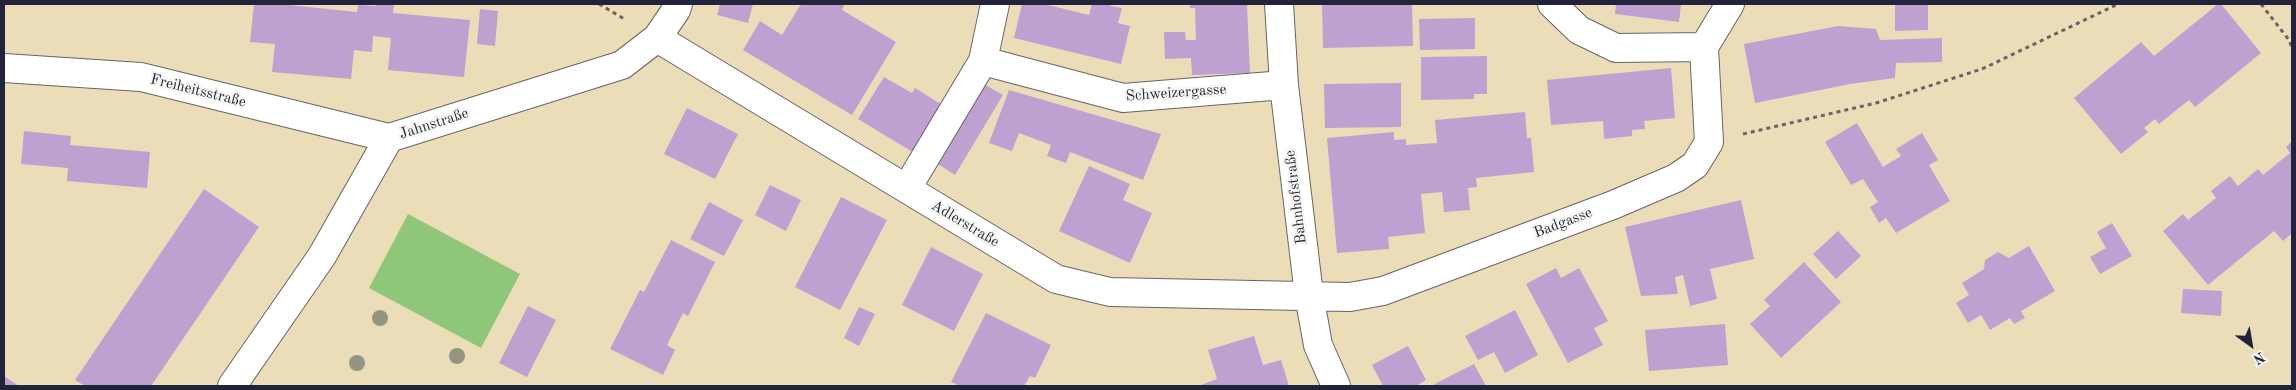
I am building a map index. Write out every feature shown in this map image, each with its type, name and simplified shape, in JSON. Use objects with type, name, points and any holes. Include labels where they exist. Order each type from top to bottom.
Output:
[{"type":"street","name":"Jahnstraße","points":[[232,386],[322,256],[389,138],[622,65],[657,38],[678,4]]},
{"type":"street","points":[[907,188],[983,61],[995,4]]},
{"type":"street","name":"Bahnhofstraße","points":[[1279,4],[1284,85],[1309,295],[1318,345],[1336,386]]},
{"type":"street","points":[[1552,4],[1579,30],[1616,48],[1704,47]]},
{"type":"street","points":[[1709,142],[1704,47],[1729,9],[1730,4]]},
{"type":"street","name":"Adlerstraße","points":[[657,38],[1056,279],[1110,292],[1309,295]]},
{"type":"street","name":"Schweizergasse","points":[[983,61],[1124,98],[1284,85]]},
{"type":"street","name":"Freiheitsstraße","points":[[4,68],[141,77],[389,138]]},
{"type":"street","name":"Badgasse","points":[[1309,295],[1350,296],[1383,291],[1613,205],[1676,178],[1695,165],[1709,142]]},
{"type":"path","points":[[1709,142],[1876,104],[1982,70],[2118,4]]},
{"type":"path","points":[[2261,4],[2289,40],[2292,48]]},
{"type":"green space","points":[[408,214],[520,274],[481,348],[369,288]]},
{"type":"building","points":[[254,4],[279,4],[357,12],[358,5],[394,4],[393,13],[470,20],[464,77],[388,70],[391,38],[373,36],[372,52],[354,50],[351,79],[272,72],[275,44],[250,42]]},
{"type":"building","points":[[720,4],[753,4],[748,23],[717,15]]},
{"type":"building","points":[[801,4],[845,4],[842,10],[896,42],[852,115],[743,50],[760,21],[782,35]]},
{"type":"building","points":[[1022,4],[1044,4],[1089,15],[1092,4],[1111,4],[1110,6],[1122,8],[1118,23],[1130,26],[1121,64],[1014,38]]},
{"type":"building","points":[[1190,4],[1251,4],[1247,6],[1250,73],[1192,75],[1191,58],[1165,59],[1164,32],[1185,32],[1186,40],[1196,40],[1195,8],[1190,8]]},
{"type":"building","points":[[1322,4],[1412,4],[1413,46],[1323,48]]},
{"type":"building","points":[[1616,4],[1681,4],[1679,22],[1615,14]]},
{"type":"building","points":[[1895,4],[1928,4],[1928,30],[1895,31]]},
{"type":"building","points":[[2218,4],[2221,4],[2261,53],[2195,107],[2189,100],[2159,124],[2155,119],[2144,128],[2148,132],[2121,154],[2074,98],[2141,42],[2154,56]]},
{"type":"building","points":[[480,9],[498,11],[495,46],[477,44]]},
{"type":"building","points":[[1475,18],[1475,49],[1420,50],[1419,19]]},
{"type":"building","points":[[1838,26],[1876,29],[1880,40],[1942,38],[1942,62],[1896,63],[1895,78],[1850,84],[1755,103],[1744,44]]},
{"type":"building","points":[[1487,56],[1487,94],[1474,94],[1474,99],[1421,100],[1421,57]]},
{"type":"building","points":[[1671,68],[1675,118],[1644,121],[1645,129],[1632,130],[1632,136],[1604,139],[1603,121],[1551,125],[1547,80]]},
{"type":"building","points":[[884,77],[912,93],[915,88],[944,106],[916,154],[858,119]]},
{"type":"building","points":[[982,83],[1003,95],[955,175],[935,162]]},
{"type":"building","points":[[1401,83],[1401,127],[1325,128],[1324,84]]},
{"type":"building","points":[[1009,90],[1161,134],[1143,180],[1070,152],[1066,163],[1047,156],[1051,145],[1019,133],[1012,151],[989,143]]},
{"type":"building","points":[[687,108],[738,134],[715,179],[664,154]]},
{"type":"building","points":[[1525,112],[1527,138],[1531,138],[1534,172],[1476,178],[1477,187],[1468,188],[1470,210],[1444,212],[1442,192],[1421,194],[1425,233],[1388,237],[1389,249],[1337,253],[1327,138],[1394,132],[1394,140],[1406,139],[1406,145],[1437,143],[1435,120]]},
{"type":"building","points":[[1857,123],[1883,167],[1901,156],[1896,149],[1922,133],[1938,160],[1929,165],[1950,201],[1896,233],[1886,218],[1879,223],[1870,207],[1878,202],[1863,179],[1851,185],[1825,142]]},
{"type":"building","points":[[24,131],[71,136],[70,145],[150,152],[147,188],[67,181],[68,168],[21,164]]},
{"type":"building","points":[[2292,141],[2292,233],[2283,241],[2274,231],[2208,285],[2163,231],[2183,214],[2188,220],[2216,198],[2211,191],[2230,176],[2238,186],[2258,169],[2263,175],[2290,153],[2286,147]]},
{"type":"building","points":[[1089,166],[1130,184],[1123,200],[1152,213],[1130,263],[1059,231]]},
{"type":"building","points":[[770,185],[801,200],[786,231],[755,215]]},
{"type":"building","points":[[204,189],[259,227],[151,386],[85,386],[75,380]]},
{"type":"building","points":[[841,197],[887,220],[840,310],[795,287]]},
{"type":"building","points":[[1741,200],[1754,259],[1710,269],[1717,299],[1690,306],[1683,275],[1675,277],[1678,294],[1641,296],[1625,227]]},
{"type":"building","points":[[709,202],[743,220],[724,256],[690,239]]},
{"type":"building","points":[[2112,223],[2132,256],[2100,274],[2090,257],[2106,248],[2097,232]]},
{"type":"building","points":[[1838,231],[1861,256],[1836,279],[1813,254]]},
{"type":"building","points":[[671,240],[715,262],[688,316],[683,313],[667,345],[675,350],[663,375],[610,349],[640,290],[644,292]]},
{"type":"building","points":[[2029,246],[2055,291],[2021,311],[2025,318],[2014,324],[2010,318],[1990,330],[1981,315],[1968,323],[1956,303],[1969,295],[1962,283],[1984,269],[1985,260],[1998,252],[2009,258]]},
{"type":"building","points":[[931,247],[983,274],[954,331],[902,305]]},
{"type":"building","points":[[1804,262],[1841,302],[1781,358],[1750,324],[1770,306],[1764,300]]},
{"type":"building","points":[[1556,268],[1561,278],[1579,268],[1608,321],[1594,328],[1603,345],[1568,363],[1526,284]]},
{"type":"building","points":[[2183,289],[2222,291],[2221,316],[2181,313]]},
{"type":"building","points":[[528,306],[556,320],[527,377],[499,363]]},
{"type":"building","points":[[859,307],[875,314],[859,346],[844,338]]},
{"type":"building","points":[[1515,310],[1538,355],[1505,373],[1494,352],[1478,360],[1465,336]]},
{"type":"building","points":[[986,313],[1051,345],[1035,378],[1030,376],[1024,386],[960,386],[951,382]]},
{"type":"building","points":[[1725,324],[1728,365],[1649,371],[1645,330]]},
{"type":"building","points":[[1254,336],[1263,365],[1281,360],[1289,386],[1198,386],[1217,379],[1208,350]]},
{"type":"building","points":[[1408,346],[1426,380],[1416,386],[1383,386],[1372,365]]},
{"type":"building","points":[[1474,364],[1486,386],[1431,386],[1450,376]]},
{"type":"building","points":[[4,376],[19,386],[4,386]]}]
